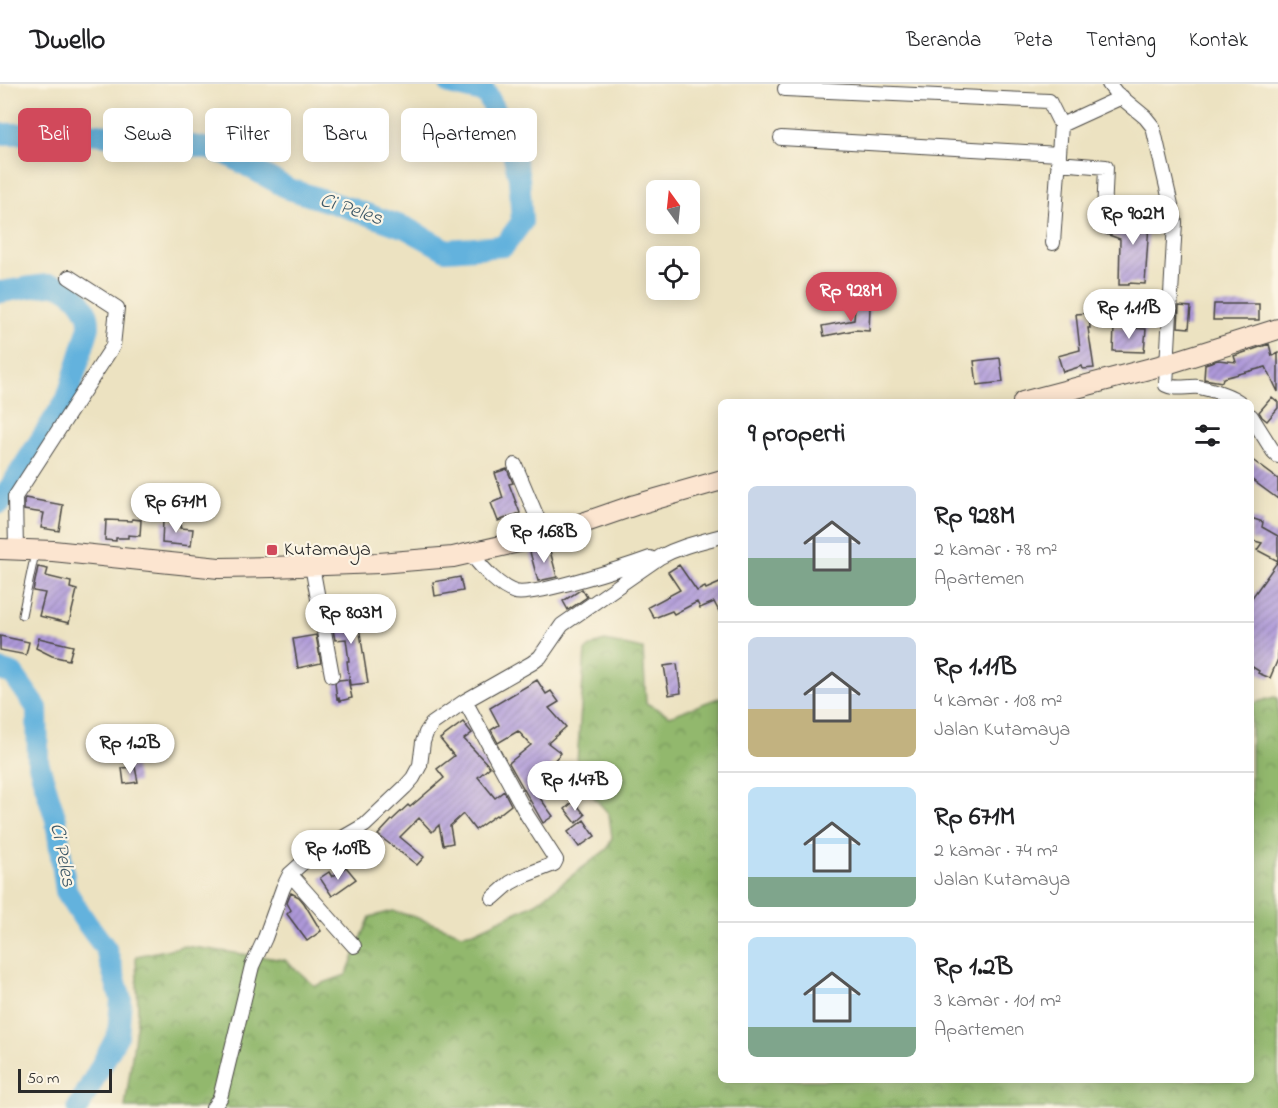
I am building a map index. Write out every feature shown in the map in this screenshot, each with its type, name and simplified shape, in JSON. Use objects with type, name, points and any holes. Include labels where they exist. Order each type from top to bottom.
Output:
[{"type":"main road","points":[[1034,399],[1167,364],[1278,329]]},
{"type":"main road","points":[[8,549],[53,551],[219,567],[312,566],[453,557],[545,536],[718,481]]},
{"type":"street","points":[[1109,84],[1153,127],[1175,222],[1167,386],[1198,387],[1231,395],[1236,399]]},
{"type":"street","points":[[785,89],[896,89],[1049,101],[1060,125],[1053,243]]},
{"type":"street","points":[[1060,125],[1122,98]]},
{"type":"street","points":[[781,138],[1058,159],[1106,167],[1104,215]]},
{"type":"street","points":[[8,549],[15,497],[113,346],[117,308],[69,277]]},
{"type":"street","points":[[1254,421],[1278,456]]},
{"type":"street","points":[[515,465],[545,536]]},
{"type":"street","points":[[470,553],[498,582],[518,593],[568,583],[718,537]]},
{"type":"street","points":[[213,1108],[220,1098],[252,966],[290,874],[308,858],[365,825],[405,787],[420,765],[423,742],[432,724],[465,701],[532,663],[540,657],[562,625],[648,564],[674,549]]},
{"type":"street","points":[[312,566],[332,675]]},
{"type":"street","points":[[465,701],[527,815],[556,860],[554,864],[510,883],[493,898]]},
{"type":"street","points":[[290,874],[354,946]]},
{"type":"lane","points":[[22,615],[36,551]]},
{"type":"green space","points":[[605,641],[643,649],[646,703],[670,716],[718,698],[718,1083],[1254,1083],[1254,703],[1274,697],[1278,698],[1278,1108],[125,1108],[138,1012],[136,956],[185,946],[285,960],[315,986],[346,975],[370,917],[393,911],[462,934],[474,932],[536,903],[607,849],[612,838],[609,814],[576,777],[585,651]]},
{"type":"building","points":[[1159,212],[1160,224],[1149,224],[1145,284],[1119,285],[1120,239],[1106,234],[1113,217],[1134,221],[1134,213]]},
{"type":"building","points":[[1214,304],[1259,304],[1259,320],[1213,320]]},
{"type":"building","points":[[855,306],[870,307],[869,331],[855,330],[824,336],[822,326],[854,320]]},
{"type":"building","points":[[1179,306],[1191,307],[1189,328],[1178,327]]},
{"type":"building","points":[[1089,313],[1090,328],[1088,328],[1094,368],[1083,369],[1082,366],[1063,372],[1058,356],[1080,350],[1076,314]]},
{"type":"building","points":[[1114,327],[1146,329],[1144,352],[1113,351]]},
{"type":"building","points":[[1269,344],[1272,356],[1278,353],[1278,392],[1266,367],[1223,378],[1222,382],[1204,379],[1205,364],[1218,360],[1236,362],[1234,356]]},
{"type":"building","points":[[1000,358],[1003,382],[977,385],[974,361]]},
{"type":"building","points":[[1272,397],[1278,402],[1278,408],[1267,421],[1259,412]]},
{"type":"building","points":[[1254,461],[1278,479],[1278,499],[1254,481]]},
{"type":"building","points":[[507,469],[513,483],[509,484],[520,513],[498,521],[491,503],[503,498],[495,473]]},
{"type":"building","points":[[25,498],[63,505],[59,531],[41,528],[44,513],[24,510]]},
{"type":"building","points":[[132,519],[141,520],[140,536],[128,535],[128,538],[116,538],[116,541],[105,540],[106,520],[132,521]]},
{"type":"building","points":[[1254,519],[1263,522],[1262,527],[1278,536],[1278,561],[1257,550],[1262,543],[1254,541]]},
{"type":"building","points":[[163,520],[181,522],[180,528],[193,529],[191,546],[162,543]]},
{"type":"building","points":[[549,547],[557,577],[538,581],[530,552]]},
{"type":"building","points":[[1278,561],[1278,659],[1270,678],[1258,673],[1259,671],[1254,668],[1254,595]]},
{"type":"building","points":[[679,565],[697,591],[718,584],[718,610],[714,602],[700,608],[697,602],[674,614],[672,611],[654,618],[648,607],[680,590],[668,572]]},
{"type":"building","points":[[38,567],[48,569],[46,576],[71,582],[70,588],[77,590],[69,623],[39,616],[45,593],[33,591]]},
{"type":"building","points":[[460,577],[463,591],[435,596],[433,582]]},
{"type":"building","points":[[582,589],[587,597],[568,610],[563,601]]},
{"type":"building","points":[[338,607],[339,617],[357,614],[368,683],[350,685],[346,639],[335,640],[329,608]]},
{"type":"building","points":[[316,635],[321,663],[298,668],[293,639]]},
{"type":"building","points":[[0,636],[29,642],[26,655],[0,650]]},
{"type":"building","points":[[39,638],[73,646],[69,660],[52,656],[36,648]]},
{"type":"building","points":[[677,664],[681,693],[669,695],[664,666]]},
{"type":"building","points":[[348,679],[352,698],[340,701],[339,698],[337,699],[335,683]]},
{"type":"building","points":[[537,680],[546,694],[551,691],[559,702],[549,708],[566,727],[548,743],[561,753],[550,765],[560,775],[540,795],[553,816],[543,823],[509,763],[531,745],[518,731],[498,743],[491,730],[499,725],[490,708]]},
{"type":"building","points":[[463,722],[472,733],[464,739],[490,767],[478,777],[495,798],[504,791],[511,805],[475,830],[463,814],[450,826],[453,843],[443,845],[439,825],[432,832],[419,818],[400,837],[424,857],[417,865],[378,835],[408,805],[410,807],[444,778],[437,769],[454,756],[440,739]]},
{"type":"building","points":[[135,767],[138,782],[124,784],[122,768]]},
{"type":"building","points":[[574,801],[585,815],[576,823],[565,809]]},
{"type":"building","points":[[584,820],[595,836],[579,847],[568,832]]},
{"type":"building","points":[[346,867],[356,879],[332,896],[320,878],[329,872],[332,877]]},
{"type":"building","points":[[291,893],[304,903],[321,931],[307,941],[287,914],[291,910],[287,903]]},
{"type":"waterway","name":"Ci Peles","points":[[0,134],[87,133],[158,140],[205,148],[226,154],[289,189],[406,228],[446,250],[504,246],[522,222],[519,178],[509,136],[486,93],[450,84]]},
{"type":"waterway","name":"Ci Peles","points":[[0,292],[46,285],[63,287],[81,303],[89,320],[89,327],[67,399],[0,503]]},
{"type":"waterway","name":"Ci Peles","points":[[0,670],[13,674],[37,708],[38,762],[56,820],[66,891],[106,949],[121,999],[118,1035],[78,1108]]},
{"type":"place","name":"Kutamaya","points":[[272,550]]}]
